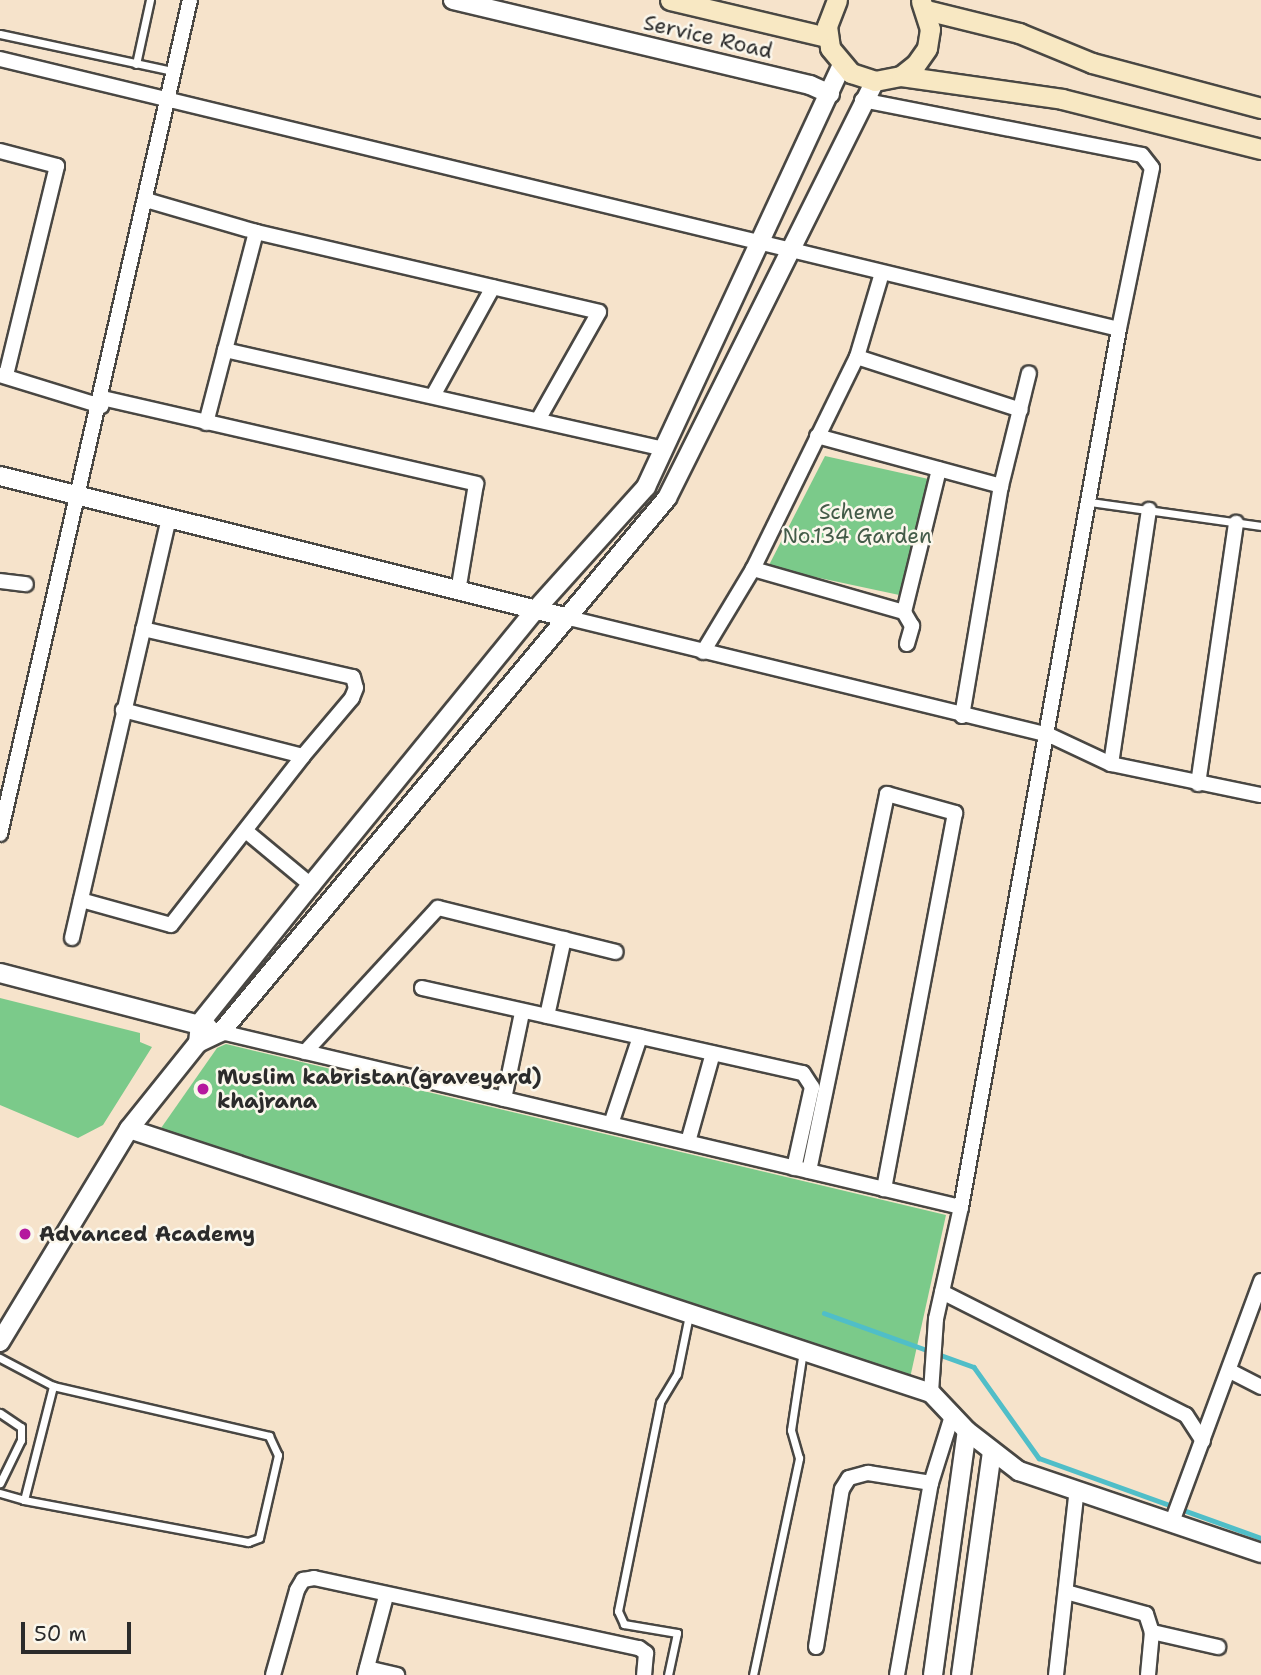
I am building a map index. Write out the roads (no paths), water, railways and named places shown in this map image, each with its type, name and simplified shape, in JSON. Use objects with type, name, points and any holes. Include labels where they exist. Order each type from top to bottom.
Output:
[{"type":"main road","points":[[670,0],[828,37]]},
{"type":"main road","points":[[837,0],[830,14],[828,37],[842,65],[875,81],[901,76],[1062,99],[1261,149]]},
{"type":"main road","points":[[901,76],[916,64],[927,48],[930,29],[923,3]]},
{"type":"main road","points":[[923,3],[1019,33],[1092,63],[1261,108]]},
{"type":"street","points":[[0,834],[75,496],[101,402],[190,0]]},
{"type":"street","name":"Service Road","points":[[453,0],[810,85],[830,94]]},
{"type":"street","points":[[0,59],[760,239],[789,250],[1118,329]]},
{"type":"street","points":[[198,1042],[200,1023],[311,885],[537,608],[646,487],[842,65]]},
{"type":"street","points":[[0,1342],[129,1129],[198,1042],[221,1032],[667,498],[862,100],[875,81]]},
{"type":"street","points":[[862,100],[1142,155],[1152,168],[1118,329],[1049,735],[961,1207],[936,1319],[931,1385]]},
{"type":"street","points":[[0,151],[57,166],[3,376],[101,402],[476,484],[458,592]]},
{"type":"street","points":[[146,200],[256,232],[599,312],[538,418]]},
{"type":"street","points":[[206,423],[256,232]]},
{"type":"street","points":[[704,652],[752,569],[857,358],[882,273]]},
{"type":"street","points":[[434,394],[493,287]]},
{"type":"street","points":[[225,350],[434,394],[663,449]]},
{"type":"street","points":[[857,358],[1021,410]]},
{"type":"street","points":[[962,716],[1001,486],[1029,373]]},
{"type":"street","points":[[817,436],[1001,486]]},
{"type":"street","points":[[908,644],[912,626],[904,612],[939,469]]},
{"type":"street","points":[[0,476],[458,592],[537,608],[962,716],[1049,735],[1111,764],[1261,795]]},
{"type":"street","points":[[1111,764],[1149,510]]},
{"type":"street","points":[[72,938],[169,518]]},
{"type":"street","points":[[1198,784],[1236,523]]},
{"type":"street","points":[[752,569],[904,612]]},
{"type":"street","points":[[0,581],[26,584]]},
{"type":"street","points":[[81,900],[172,925],[303,756],[352,698],[356,688],[352,677],[143,629]]},
{"type":"street","points":[[123,709],[303,756]]},
{"type":"street","points":[[802,1169],[887,794],[955,813],[884,1189]]},
{"type":"street","points":[[246,831],[311,885]]},
{"type":"street","points":[[305,1052],[438,908],[616,953]]},
{"type":"street","points":[[547,1016],[564,939]]},
{"type":"street","points":[[0,972],[200,1023],[221,1032],[961,1207]]},
{"type":"street","points":[[422,988],[522,1013],[547,1016],[713,1053],[810,1079],[802,1169]]},
{"type":"street","points":[[504,1099],[522,1013]]},
{"type":"street","points":[[611,1124],[640,1037]]},
{"type":"street","points":[[688,1142],[713,1053]]},
{"type":"street","points":[[129,1129],[689,1315],[803,1351],[931,1385],[967,1431],[1019,1471],[1077,1489],[1176,1512],[1261,1553]]},
{"type":"street","points":[[1176,1512],[1261,1281]]},
{"type":"street","points":[[942,1292],[1186,1415],[1203,1441]]},
{"type":"street","points":[[1230,1371],[1261,1387]]},
{"type":"street","points":[[897,1675],[931,1483],[953,1413]]},
{"type":"street","points":[[933,1675],[967,1431]]},
{"type":"street","points":[[961,1675],[992,1452]]},
{"type":"street","points":[[817,1647],[842,1489],[849,1478],[867,1473],[931,1483]]},
{"type":"street","points":[[1056,1675],[1077,1489]]},
{"type":"street","points":[[273,1675],[303,1580],[314,1578],[386,1596],[639,1648],[646,1653],[643,1675]]},
{"type":"street","points":[[1066,1592],[1146,1614],[1152,1632],[1148,1675]]},
{"type":"street","points":[[386,1596],[366,1671],[397,1675]]},
{"type":"street","points":[[1152,1632],[1218,1647]]},
{"type":"lane","points":[[136,64],[150,0]]},
{"type":"lane","points":[[0,34],[173,71]]},
{"type":"lane","points":[[1090,502],[1261,526]]},
{"type":"lane","points":[[668,1675],[677,1633],[624,1624],[618,1611],[660,1402],[677,1374],[689,1315]]},
{"type":"lane","points":[[753,1675],[799,1458],[791,1430],[803,1351]]},
{"type":"lane","points":[[0,1358],[53,1386],[269,1436],[278,1455],[265,1529],[260,1538],[248,1542],[24,1500],[0,1493]]},
{"type":"lane","points":[[24,1500],[53,1386]]},
{"type":"lane","points":[[0,1413],[21,1427],[21,1440],[0,1483]]},
{"type":"waterway","points":[[824,1313],[974,1367],[1039,1458],[1261,1538]]},
{"type":"place","name":"Muslim kabristan(graveyard) khajrana","points":[[203,1089]]},
{"type":"place","name":"Advanced Academy","points":[[25,1234]]},
{"type":"park label","name":"Scheme No.134 Garden","points":[[857,524]]}]
